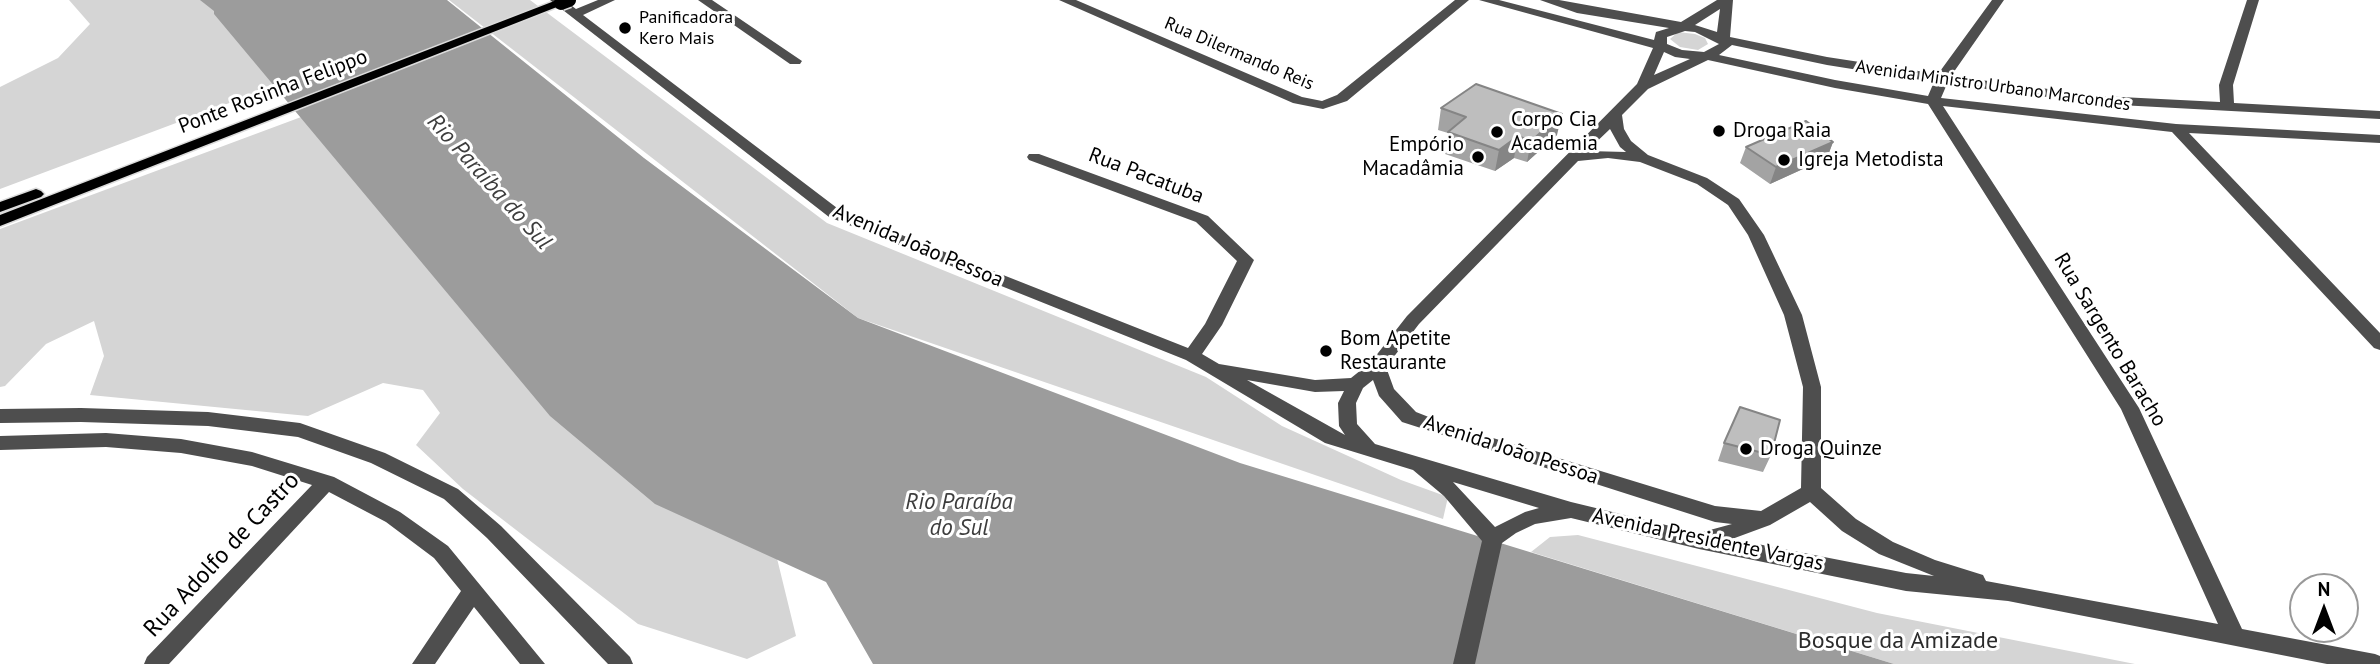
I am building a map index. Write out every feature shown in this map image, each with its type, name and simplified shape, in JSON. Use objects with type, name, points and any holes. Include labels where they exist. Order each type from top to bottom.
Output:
[{"type":"main road","name":"Ponte Rosinha Felippo","points":[[0,207],[542,0]]},
{"type":"main road","name":"Ponte Rosinha Felippo","points":[[0,221],[565,4]]},
{"type":"street","points":[[565,4],[609,0]]},
{"type":"street","points":[[704,0],[795,61]]},
{"type":"street","name":"Rua Dilermando Reis","points":[[1066,0],[1298,100],[1323,106],[1342,98],[1463,0]]},
{"type":"street","name":"Avenida Ministro Urbano Marcondes","points":[[1485,0],[1660,46],[1680,54],[1707,56],[1836,84],[1933,101],[2176,128],[2380,139]]},
{"type":"street","name":"Avenida Ministro Urbano Marcondes","points":[[1546,0],[1577,9],[1713,33],[1723,39],[1826,61],[1941,79],[2101,100],[2380,116]]},
{"type":"street","points":[[1643,86],[1660,46],[1661,35],[1681,28],[1726,0]]},
{"type":"street","points":[[1370,451],[1348,426],[1347,403],[1356,384],[1377,366],[1413,320],[1643,86],[1723,48],[1726,44],[1723,39],[1726,0]]},
{"type":"street","points":[[1933,101],[1941,79],[1998,0]]},
{"type":"street","points":[[2227,108],[2226,85],[2253,0]]},
{"type":"street","name":"Avenida João Pessoa","points":[[565,4],[835,214],[1200,361],[1332,438],[1370,451],[1413,461]]},
{"type":"street","name":"Rua Sargento Baracho","points":[[1933,101],[2130,408],[2235,636]]},
{"type":"street","points":[[1615,115],[1617,129],[1625,144],[1643,158]]},
{"type":"street","points":[[2176,128],[2380,344]]},
{"type":"street","points":[[1572,157],[1608,154],[1643,158],[1702,181],[1734,202],[1756,234],[1793,315],[1812,387],[1811,491],[1744,528],[1699,541]]},
{"type":"street","name":"Rua Pacatuba","points":[[1034,157],[1202,219],[1246,260],[1213,325],[1200,361]]},
{"type":"street","name":"Avenida João Pessoa","points":[[1200,361],[1315,386],[1356,384]]},
{"type":"street","name":"Avenida João Pessoa","points":[[1377,366],[1386,392],[1409,417],[1715,514],[1763,519]]},
{"type":"street","points":[[0,416],[81,415],[208,419],[300,430],[378,458],[451,494],[494,531],[622,664]]},
{"type":"street","points":[[0,443],[106,440],[181,446],[252,460],[327,482],[393,517],[441,552],[534,664]]},
{"type":"street","points":[[1413,461],[1451,491],[1492,543]]},
{"type":"street","name":"Avenida Presidente Vargas","points":[[1413,461],[1571,510],[1699,541],[1906,582],[2008,592],[2375,664]]},
{"type":"street","name":"Rua Adolfo de Castro","points":[[155,664],[327,482]]},
{"type":"street","name":"Avenida Presidente Vargas","points":[[1811,491],[1849,525],[1886,548],[1928,566],[2008,592]]},
{"type":"street","points":[[1464,664],[1492,543],[1509,527],[1532,517],[1571,510]]},
{"type":"street","points":[[424,664],[473,590]]},
{"type":"green space","points":[[69,0],[208,0],[304,75],[0,189],[0,87],[58,58],[90,24]]},
{"type":"green space","points":[[449,0],[530,0],[827,223],[1206,377],[1282,426],[1401,480],[1448,497],[1443,519],[858,318]]},
{"type":"green space","points":[[1678,32],[1705,38],[1708,44],[1698,50],[1680,47],[1670,39]]},
{"type":"green space","points":[[320,110],[773,542],[796,636],[747,659],[638,624],[463,489],[416,445],[440,413],[423,390],[383,383],[308,416],[90,395],[104,356],[94,321],[46,344],[5,386],[0,387],[0,229]]},
{"type":"green space","name":"Bosque da Amizade","points":[[1578,535],[1877,613],[2135,664],[1894,664],[1531,552],[1550,537]]},
{"type":"water","name":"Rio Paraíba do Sul","points":[[200,0],[447,0],[644,158],[858,318],[1240,463],[1894,664],[873,664],[826,582],[655,504],[550,416],[214,11]]},
{"type":"building","points":[[1476,84],[1562,114],[1531,141],[1518,136],[1499,150],[1448,132],[1466,117],[1441,108]]},
{"type":"building","points":[[1806,121],[1833,142],[1776,167],[1746,147]]},
{"type":"building","points":[[1740,407],[1780,420],[1771,455],[1724,443]]},
{"type":"place","name":"Panificadora Kero Mais","points":[[625,28]]},
{"type":"place","name":"Droga Raia","points":[[1719,131]]},
{"type":"place","name":"Corpo Cia Academia","points":[[1497,132]]},
{"type":"place","name":"Empório Macadâmia","points":[[1478,157]]},
{"type":"place","name":"Igreja Metodista","points":[[1784,160]]},
{"type":"place","name":"Bom Apetite Restaurante","points":[[1326,351]]},
{"type":"place","name":"Droga Quinze","points":[[1746,449]]}]
